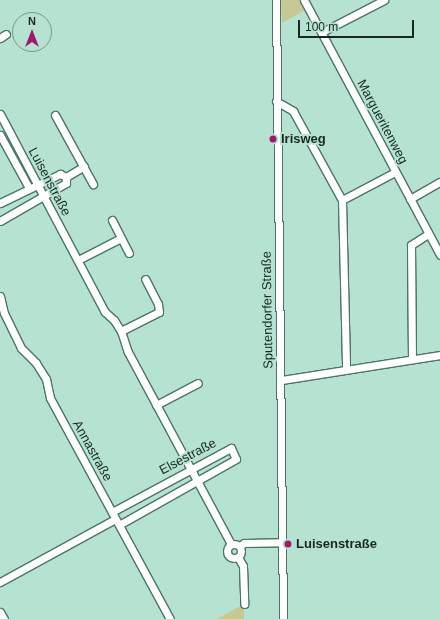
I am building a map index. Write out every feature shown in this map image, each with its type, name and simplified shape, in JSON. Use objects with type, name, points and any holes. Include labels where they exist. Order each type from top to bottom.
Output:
[{"type":"street","name":"Sputendorfer Straße","points":[[276,0],[276,101],[282,380],[283,619]]},
{"type":"street","name":"Margueritenweg","points":[[304,0],[440,255]]},
{"type":"street","points":[[322,32],[384,0]]},
{"type":"street","points":[[0,38],[6,34]]},
{"type":"street","points":[[276,101],[293,111],[342,200],[346,369]]},
{"type":"street","name":"Luisenstraße","points":[[0,114],[33,186]]},
{"type":"street","points":[[56,115],[93,184]]},
{"type":"street","name":"Luisenstraße","points":[[0,135],[33,186],[43,197],[106,312],[114,320],[121,331],[128,352],[231,544],[227,553],[233,558],[238,557]]},
{"type":"street","points":[[66,177],[84,166]]},
{"type":"street","points":[[342,200],[395,172]]},
{"type":"street","points":[[0,203],[60,174],[66,177]]},
{"type":"street","points":[[0,221],[66,183],[66,177]]},
{"type":"street","points":[[410,199],[440,182]]},
{"type":"street","points":[[112,220],[129,253]]},
{"type":"street","points":[[412,359],[411,244],[428,234]]},
{"type":"street","points":[[78,260],[121,238]]},
{"type":"street","points":[[121,331],[159,312],[158,304],[145,279]]},
{"type":"street","name":"Annastraße","points":[[0,296],[4,313],[21,348],[36,363],[46,379],[50,398],[170,619]]},
{"type":"street","points":[[282,380],[440,355]]},
{"type":"street","points":[[156,405],[198,383]]},
{"type":"street","name":"Elsestraße","points":[[0,582],[197,482],[236,459],[231,448],[112,512]]},
{"type":"street","points":[[231,544],[240,546],[244,543],[283,542]]},
{"type":"street","name":"Luisenstraße","points":[[238,557],[241,551],[240,546]]},
{"type":"street","name":"Luisenstraße","points":[[238,557],[243,566],[244,604]]},
{"type":"street","points":[[0,612],[4,619]]},
{"type":"green space","points":[[281,0],[300,0],[305,10],[282,23]]},
{"type":"green space","points":[[244,604],[244,619],[217,619]]},
{"type":"place","name":"Irisweg","points":[[273,139]]},
{"type":"place","name":"Luisenstraße","points":[[288,544]]}]
